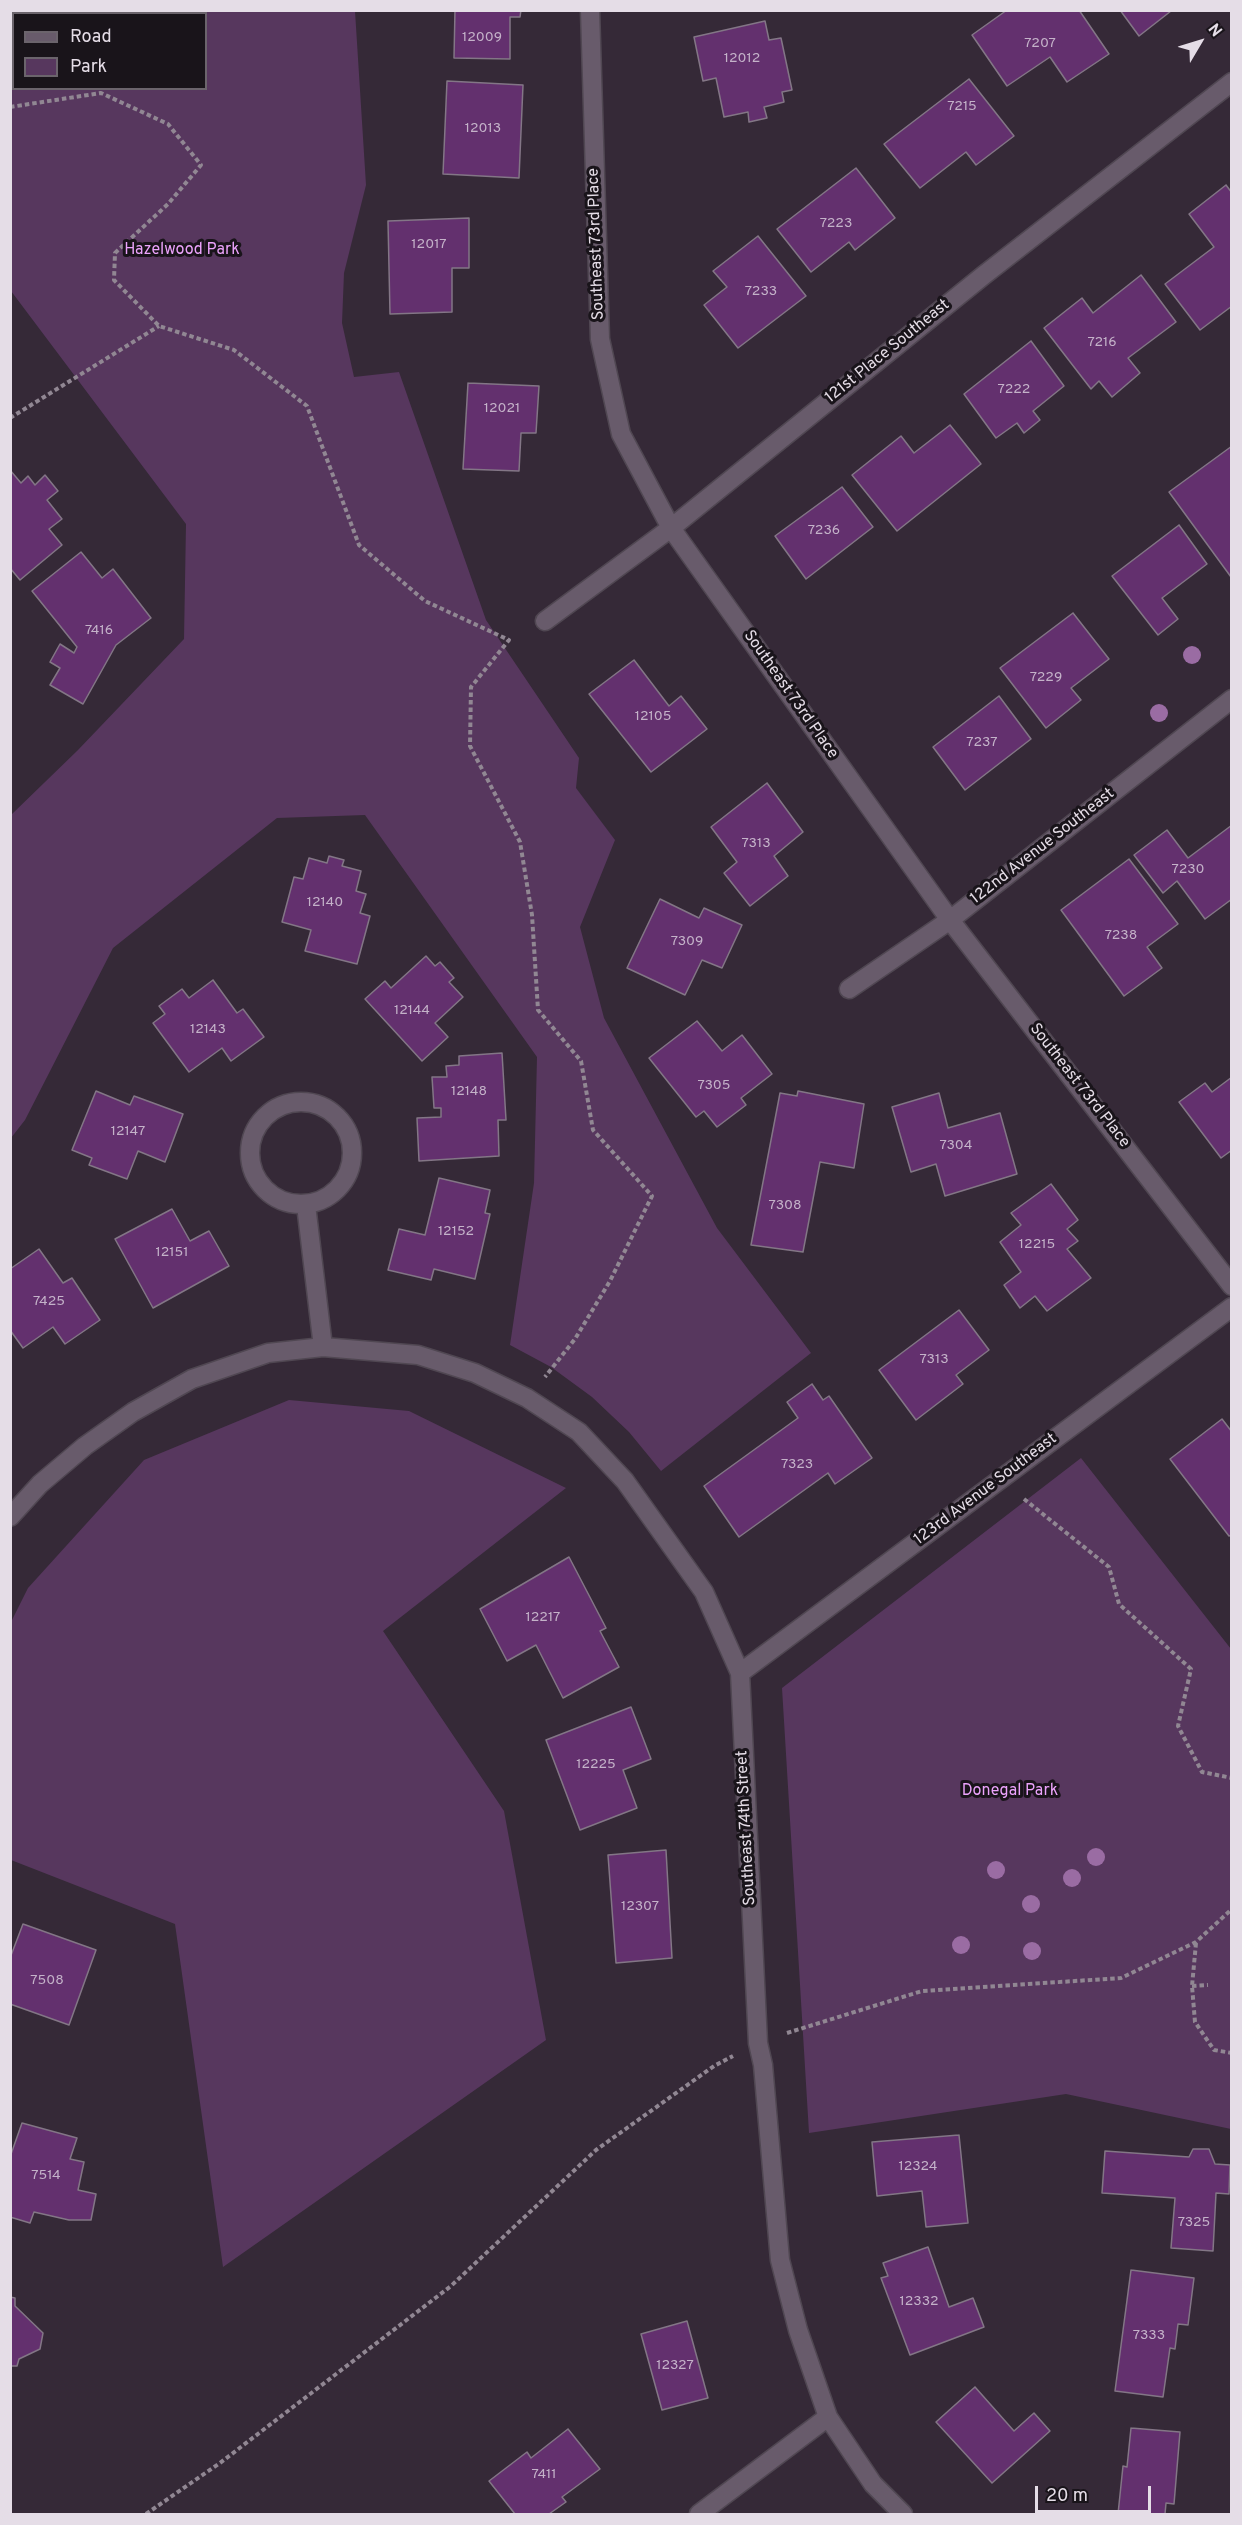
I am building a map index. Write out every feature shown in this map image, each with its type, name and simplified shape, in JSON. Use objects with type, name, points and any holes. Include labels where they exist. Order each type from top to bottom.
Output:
[{"type":"street","name":"Southeast 73rd Place","points":[[590,10],[600,339],[621,434],[671,528],[951,920],[1232,1286]]},
{"type":"street","name":"121st Place Southeast","points":[[545,621],[671,528],[984,274],[1232,82]]},
{"type":"street","name":"122nd Avenue Southeast","points":[[849,989],[951,920],[1232,699]]},
{"type":"street","points":[[296,1102],[312,1103],[327,1109],[339,1119],[348,1133],[352,1149],[351,1164],[345,1180],[335,1192],[322,1201],[306,1204],[288,1203],[273,1196],[260,1183],[252,1167],[250,1149],[255,1132],[264,1118],[279,1107],[296,1102]]},
{"type":"street","points":[[306,1204],[323,1347]]},
{"type":"street","name":"123rd Avenue Southeast","points":[[740,1673],[1232,1307]]},
{"type":"street","name":"Southeast 74th Street","points":[[10,1517],[40,1484],[85,1446],[132,1412],[192,1379],[268,1353],[323,1347],[418,1355],[476,1374],[527,1398],[579,1432],[625,1481],[704,1592],[740,1673],[758,2043],[763,2066],[780,2260],[798,2330],[828,2417],[873,2484],[903,2514]]},
{"type":"street","points":[[699,2514],[828,2417]]},
{"type":"path","points":[[10,107],[101,93],[168,124],[201,165],[168,204],[115,253],[114,280],[159,326],[234,350],[307,406],[359,545],[425,602],[509,640],[471,687],[470,746],[520,842],[532,915],[538,1010],[580,1061],[593,1130],[652,1196],[610,1281],[574,1340],[527,1398]]},
{"type":"path","points":[[10,418],[159,326]]},
{"type":"path","points":[[1019,1465],[1025,1501],[1109,1567],[1119,1604],[1191,1668],[1178,1726],[1202,1772],[1232,1778]]},
{"type":"path","points":[[146,2514],[220,2463],[451,2286],[596,2150],[714,2066],[758,2043],[922,1991],[1121,1978],[1196,1942],[1232,1909]]},
{"type":"path","points":[[1196,1942],[1192,1986],[1195,2022],[1214,2050],[1232,2053]]},
{"type":"path","points":[[1192,1986],[1208,1985]]},
{"type":"green space","name":"Hazelwood Park","points":[[11,10],[355,11],[366,185],[344,273],[342,323],[354,377],[399,372],[486,620],[579,758],[576,788],[615,840],[580,927],[604,1018],[717,1228],[811,1353],[661,1471],[629,1432],[592,1397],[551,1367],[510,1345],[534,1183],[537,1057],[365,815],[277,818],[113,948],[25,1120],[11,1138],[11,815],[78,750],[184,639],[186,524],[11,291]]},
{"type":"green space","points":[[289,1400],[409,1411],[566,1488],[383,1631],[504,1811],[546,2040],[223,2267],[175,1924],[11,1860],[11,1622],[28,1588],[144,1460]]},
{"type":"green space","name":"Donegal Park","points":[[1081,1458],[1231,1649],[1231,2129],[1066,2094],[809,2133],[782,1688]]},
{"type":"building","points":[[455,10],[521,10],[520,17],[510,17],[510,59],[454,58]]},
{"type":"building","points":[[1007,10],[1079,10],[1109,54],[1067,82],[1050,57],[1007,86],[972,35]]},
{"type":"building","points":[[1120,10],[1170,10],[1171,11],[1139,36]]},
{"type":"building","points":[[765,21],[769,40],[781,38],[792,90],[782,92],[784,102],[764,107],[767,118],[749,122],[748,112],[724,117],[716,78],[703,81],[694,37]]},
{"type":"building","points":[[969,79],[1014,136],[976,165],[966,152],[920,188],[884,144]]},
{"type":"building","points":[[447,81],[523,85],[519,178],[443,174]]},
{"type":"building","points":[[856,168],[895,218],[855,250],[849,242],[811,272],[777,229]]},
{"type":"building","points":[[1226,185],[1232,193],[1232,306],[1200,330],[1165,284],[1214,247],[1189,214]]},
{"type":"building","points":[[469,218],[469,268],[452,268],[452,312],[390,314],[388,221]]},
{"type":"building","points":[[758,236],[806,296],[738,348],[704,305],[727,287],[713,271]]},
{"type":"building","points":[[1141,275],[1176,322],[1128,358],[1140,373],[1112,397],[1099,381],[1091,389],[1044,328],[1082,298],[1093,313]]},
{"type":"building","points":[[1031,341],[1064,386],[1033,411],[1040,420],[1024,433],[1017,423],[996,438],[964,394]]},
{"type":"building","points":[[468,383],[539,386],[536,433],[521,433],[519,471],[463,469]]},
{"type":"building","points":[[950,425],[981,464],[897,531],[852,475],[901,436],[914,453]]},
{"type":"building","points":[[1232,446],[1232,577],[1231,577],[1169,492]]},
{"type":"building","points":[[10,470],[21,483],[28,476],[35,485],[45,475],[58,491],[47,500],[62,519],[49,529],[62,545],[20,580],[10,568]]},
{"type":"building","points":[[842,487],[873,527],[806,579],[775,536]]},
{"type":"building","points":[[1179,525],[1207,564],[1162,598],[1178,619],[1158,635],[1112,576]]},
{"type":"building","points":[[81,552],[102,578],[113,569],[151,618],[116,645],[83,704],[50,685],[60,668],[50,662],[60,644],[74,653],[77,647],[32,591]]},
{"type":"building","points":[[1073,613],[1109,659],[1071,688],[1081,700],[1046,728],[1000,668]]},
{"type":"building","points":[[634,660],[669,706],[681,696],[707,729],[651,772],[589,694]]},
{"type":"building","points":[[999,696],[1031,739],[965,790],[933,747]]},
{"type":"building","points":[[767,783],[803,832],[774,856],[788,876],[750,906],[724,873],[737,862],[711,827]]},
{"type":"building","points":[[1232,825],[1232,899],[1205,919],[1177,881],[1163,893],[1134,855],[1167,830],[1188,858]]},
{"type":"building","points":[[329,856],[344,860],[342,866],[361,871],[356,891],[366,894],[360,913],[370,916],[357,964],[305,951],[311,930],[282,922],[294,877],[303,879],[309,858],[327,863]]},
{"type":"building","points":[[1129,859],[1178,924],[1147,947],[1162,968],[1124,996],[1061,910]]},
{"type":"building","points":[[660,899],[699,918],[704,908],[742,925],[722,968],[702,960],[685,995],[627,968]]},
{"type":"building","points":[[426,956],[435,966],[440,962],[454,978],[449,982],[463,997],[435,1023],[448,1037],[422,1061],[365,999],[385,981],[391,988]]},
{"type":"building","points":[[213,980],[237,1013],[243,1009],[264,1037],[231,1061],[222,1048],[189,1072],[153,1023],[165,1014],[159,1006],[182,989],[189,998]]},
{"type":"building","points":[[697,1021],[722,1051],[742,1035],[772,1074],[741,1098],[746,1105],[717,1127],[704,1111],[696,1117],[649,1058]]},
{"type":"building","points":[[502,1053],[506,1120],[498,1120],[499,1156],[419,1161],[417,1118],[441,1117],[441,1108],[434,1108],[432,1077],[447,1077],[446,1066],[459,1065],[459,1056]]},
{"type":"building","points":[[1232,1077],[1232,1150],[1221,1158],[1179,1102],[1205,1083],[1212,1092]]},
{"type":"building","points":[[96,1091],[130,1105],[134,1096],[183,1114],[165,1162],[138,1151],[127,1179],[89,1165],[92,1158],[72,1150]]},
{"type":"building","points":[[798,1091],[864,1104],[854,1168],[820,1162],[803,1252],[751,1245],[780,1093],[797,1096]]},
{"type":"building","points":[[939,1093],[948,1128],[1000,1113],[1017,1174],[945,1196],[936,1164],[911,1172],[892,1107]]},
{"type":"building","points":[[439,1178],[490,1190],[485,1213],[490,1214],[475,1279],[434,1269],[431,1280],[388,1270],[399,1229],[425,1235]]},
{"type":"building","points":[[1051,1184],[1078,1220],[1067,1229],[1078,1241],[1067,1249],[1091,1278],[1047,1311],[1035,1296],[1020,1308],[1004,1285],[1021,1272],[1000,1242],[1021,1225],[1011,1213]]},
{"type":"building","points":[[172,1209],[190,1241],[209,1231],[229,1266],[153,1308],[115,1239]]},
{"type":"building","points":[[39,1249],[63,1283],[72,1278],[100,1320],[65,1344],[53,1327],[23,1348],[10,1330],[10,1269]]},
{"type":"building","points":[[959,1310],[989,1350],[956,1375],[963,1384],[916,1420],[879,1370]]},
{"type":"building","points":[[812,1384],[823,1400],[829,1396],[872,1458],[835,1484],[828,1473],[739,1537],[704,1486],[798,1418],[787,1402]]},
{"type":"building","points":[[1222,1419],[1232,1432],[1232,1535],[1229,1536],[1170,1459]]},
{"type":"building","points":[[569,1557],[606,1628],[600,1631],[619,1667],[563,1698],[536,1645],[507,1661],[480,1609]]},
{"type":"building","points":[[631,1707],[651,1759],[623,1770],[637,1808],[580,1830],[546,1740]]},
{"type":"building","points":[[666,1850],[672,1958],[616,1963],[608,1855]]},
{"type":"building","points":[[23,1924],[96,1950],[69,2025],[10,2004],[10,1958]]},
{"type":"building","points":[[22,2123],[77,2138],[70,2159],[84,2162],[78,2190],[96,2194],[91,2220],[69,2220],[34,2212],[30,2223],[10,2217],[10,2157]]},
{"type":"building","points":[[959,2135],[968,2223],[926,2227],[922,2191],[877,2196],[872,2142]]},
{"type":"building","points":[[1193,2149],[1209,2149],[1215,2164],[1230,2165],[1229,2194],[1216,2193],[1213,2251],[1171,2248],[1175,2198],[1102,2193],[1105,2151],[1189,2157]]},
{"type":"building","points":[[928,2247],[949,2307],[973,2298],[984,2327],[910,2355],[881,2278],[888,2276],[883,2263]]},
{"type":"building","points":[[1131,2270],[1194,2278],[1188,2325],[1178,2324],[1175,2349],[1170,2348],[1163,2397],[1115,2391]]},
{"type":"building","points":[[10,2297],[15,2298],[15,2306],[43,2333],[40,2349],[19,2359],[17,2366],[10,2366]]},
{"type":"building","points":[[687,2321],[708,2398],[662,2410],[641,2334]]},
{"type":"building","points":[[975,2387],[1014,2431],[1034,2413],[1050,2431],[992,2483],[936,2422]]},
{"type":"building","points":[[1131,2428],[1180,2432],[1174,2504],[1166,2503],[1165,2514],[1118,2514],[1123,2466],[1127,2467]]},
{"type":"building","points":[[568,2429],[600,2469],[562,2497],[566,2502],[549,2514],[515,2514],[489,2481],[527,2452],[531,2458]]}]
